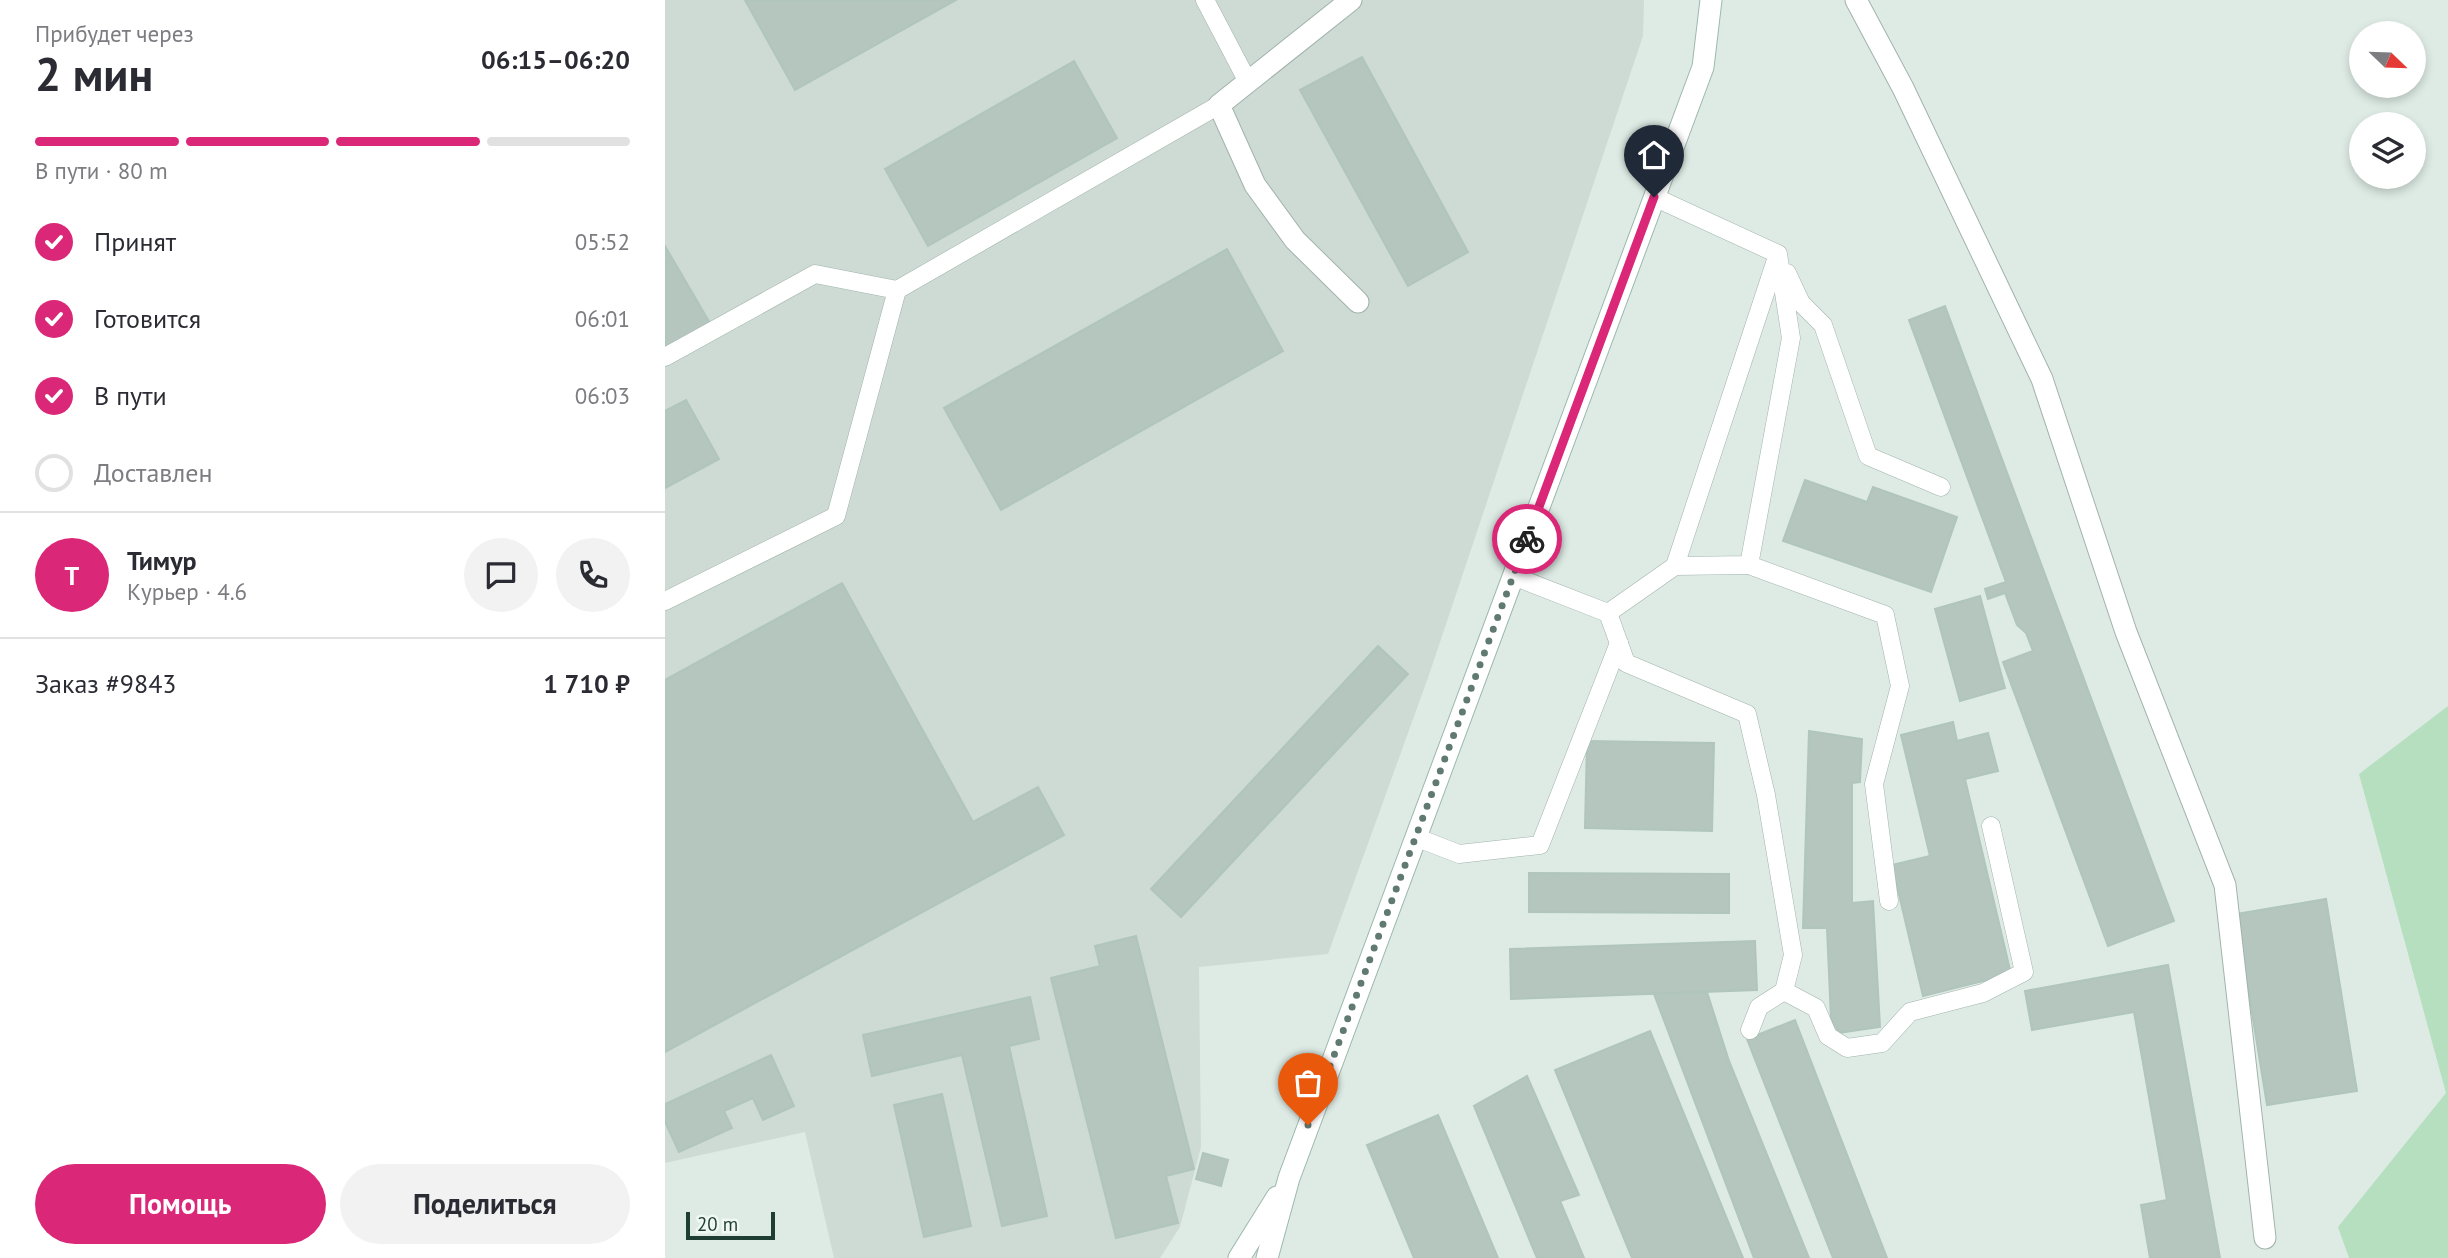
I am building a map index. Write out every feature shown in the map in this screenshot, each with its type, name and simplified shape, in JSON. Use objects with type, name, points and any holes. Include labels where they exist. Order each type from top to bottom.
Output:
[{"type":"street","points":[[1351,0],[1219,105],[1255,185],[1295,240],[1358,302]]},
{"type":"street","points":[[1267,1258],[1289,1178],[1703,67],[1711,0]]},
{"type":"street","points":[[1856,0],[1903,88],[2042,379],[2126,632],[2225,885],[2265,1238]]},
{"type":"street","points":[[1239,1258],[1289,1178]]},
{"type":"lane","points":[[1205,0],[1248,82]]},
{"type":"lane","points":[[665,357],[815,274],[897,290],[1219,105]]},
{"type":"lane","points":[[1654,197],[1778,254],[1801,303],[1823,325],[1868,456],[1941,487]]},
{"type":"lane","points":[[1749,565],[1791,338],[1778,254]]},
{"type":"lane","points":[[1675,566],[1778,254]]},
{"type":"lane","points":[[665,601],[837,516],[897,290]]},
{"type":"lane","points":[[1608,613],[1675,566],[1749,565],[1885,615],[1900,686],[1874,784],[1889,901]]},
{"type":"lane","points":[[1513,576],[1608,613],[1626,663],[1747,714],[1766,795],[1793,955],[1784,991],[1759,1007],[1750,1030]]},
{"type":"lane","points":[[1415,837],[1459,854],[1540,845],[1619,642]]},
{"type":"lane","points":[[1784,991],[1816,1007],[1828,1036],[1847,1048],[1882,1043],[1910,1012],[1983,993],[2024,972],[1991,826]]},
{"type":"shaded area","points":[[665,0],[1644,0],[1643,36],[1429,675],[1328,954],[1199,967],[1201,1147],[1180,1227],[1160,1258],[834,1258],[805,1132],[665,1163]]},
{"type":"green space","points":[[2448,706],[2448,1258],[2349,1258],[2338,1227],[2446,1093],[2359,774]]},
{"type":"building","points":[[745,0],[956,0],[795,90]]},
{"type":"building","points":[[1362,57],[1468,252],[1408,286],[1300,90]]},
{"type":"building","points":[[1074,61],[1117,138],[928,246],[885,169]]},
{"type":"building","points":[[665,246],[711,325],[665,352]]},
{"type":"building","points":[[1227,249],[1283,351],[1001,510],[944,408]]},
{"type":"building","points":[[1945,306],[2174,921],[2108,946],[2003,662],[2033,651],[2026,633],[2017,625],[2005,593],[1988,599],[1985,589],[2006,582],[1909,320]]},
{"type":"building","points":[[686,400],[719,459],[665,488],[665,411]]},
{"type":"building","points":[[1805,480],[1867,502],[1873,487],[1957,517],[1931,592],[1783,541]]},
{"type":"building","points":[[842,583],[973,822],[1038,787],[1064,835],[665,1052],[665,680]]},
{"type":"building","points":[[1980,596],[2005,688],[1960,701],[1935,609]]},
{"type":"building","points":[[1378,646],[1408,674],[1181,917],[1151,889]]},
{"type":"building","points":[[1953,722],[1957,741],[1988,733],[1998,771],[1965,779],[2011,974],[1923,996],[1892,865],[1930,856],[1901,735]]},
{"type":"building","points":[[1809,731],[1862,739],[1860,782],[1852,783],[1852,903],[1873,901],[1880,1027],[1839,1033],[1831,1019],[1827,928],[1803,928]]},
{"type":"building","points":[[1587,741],[1714,743],[1712,831],[1585,828]]},
{"type":"building","points":[[1529,873],[1729,874],[1729,913],[1529,912]]},
{"type":"building","points":[[2326,899],[2357,1091],[2267,1105],[2236,914]]},
{"type":"building","points":[[1136,936],[1194,1169],[1166,1176],[1178,1223],[1116,1238],[1051,978],[1100,966],[1095,946]]},
{"type":"building","points":[[1755,941],[1757,990],[1511,999],[1510,949]]},
{"type":"building","points":[[2168,965],[2220,1258],[2150,1258],[2141,1205],[2167,1200],[2134,1012],[2032,1030],[2025,991]]},
{"type":"building","points":[[1707,992],[1729,1061],[1809,1258],[1754,1258],[1654,994]]},
{"type":"building","points":[[1030,997],[1039,1039],[1009,1046],[1047,1216],[1002,1226],[962,1055],[872,1076],[863,1035]]},
{"type":"building","points":[[1795,1020],[1887,1258],[1833,1258],[1747,1039]]},
{"type":"building","points":[[1650,1031],[1743,1258],[1632,1258],[1555,1070]]},
{"type":"building","points":[[771,1055],[794,1106],[763,1120],[753,1098],[724,1111],[732,1128],[679,1152],[665,1122],[665,1104]]},
{"type":"building","points":[[1527,1076],[1579,1195],[1560,1201],[1584,1258],[1537,1258],[1474,1106]]},
{"type":"building","points":[[942,1094],[971,1226],[924,1237],[894,1105]]},
{"type":"building","points":[[1438,1115],[1498,1258],[1414,1258],[1367,1145]]},
{"type":"building","points":[[1203,1153],[1228,1160],[1221,1186],[1196,1179]]},
{"type":"way so far","points":[[1308,1125],[1527,539]]},
{"type":"route","points":[[1527,539],[1654,197]]}]
